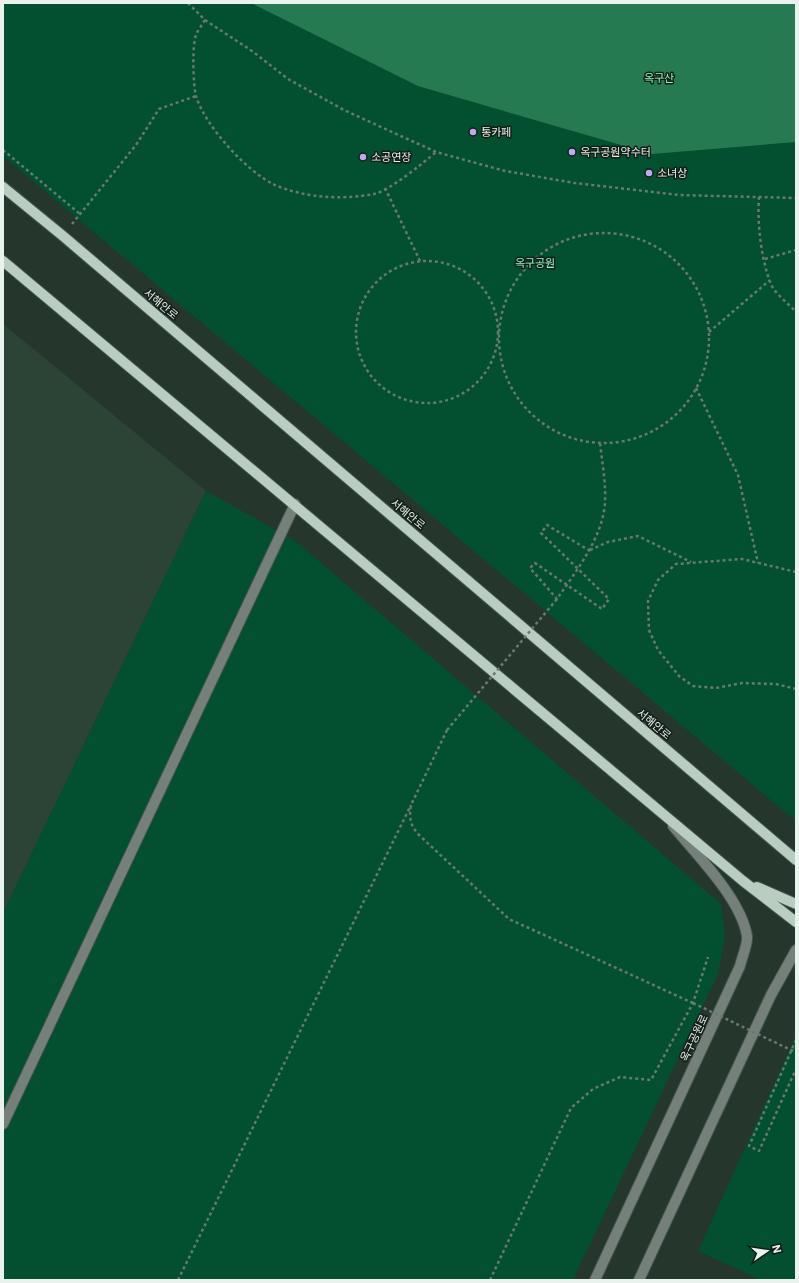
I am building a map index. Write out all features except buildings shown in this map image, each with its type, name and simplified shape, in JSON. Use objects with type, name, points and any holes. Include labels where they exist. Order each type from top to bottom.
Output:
[{"type":"main road","name":"서해안로","points":[[3,187],[63,236],[796,860]]},
{"type":"main road","points":[[3,262],[295,504],[743,881],[796,922]]},
{"type":"main road","points":[[743,881],[796,904]]},
{"type":"street","points":[[3,1124],[295,504]]},
{"type":"street","name":"옥구공원로","points":[[595,1280],[740,966],[747,937],[740,915],[725,890],[666,816]]},
{"type":"street","points":[[639,1280],[771,995],[796,950]]},
{"type":"path","points":[[188,3],[205,20],[252,51],[288,79],[344,110],[436,152],[505,171],[575,183],[679,195],[796,198]]},
{"type":"path","points":[[205,20],[195,36],[193,63],[196,96],[213,128],[241,161],[274,185],[305,195],[343,197],[375,194],[410,174],[436,152]]},
{"type":"path","points":[[63,236],[136,145],[159,109],[196,96]]},
{"type":"path","points":[[3,150],[80,214]]},
{"type":"path","points":[[385,188],[420,260]]},
{"type":"path","points":[[760,197],[758,213],[765,259],[771,285],[796,312]]},
{"type":"path","points":[[420,260],[398,267],[378,280],[364,298],[357,321],[357,344],[365,367],[380,385],[399,398],[422,403],[446,401],[467,391],[484,375],[495,354],[499,333],[504,304],[521,272],[548,248],[582,234],[618,233],[652,244],[681,266],[701,296],[709,332],[706,365],[692,396],[670,420],[664,424],[641,437],[608,444],[575,440],[545,425],[520,402],[504,373],[498,340],[499,333],[494,308],[483,287],[465,272],[444,262],[420,260]]},
{"type":"path","points":[[765,259],[796,250]]},
{"type":"path","points":[[709,332],[770,280]]},
{"type":"path","points":[[696,388],[738,475],[758,563]]},
{"type":"path","points":[[178,1280],[447,730],[557,599],[590,551],[605,502],[600,442]]},
{"type":"path","points":[[557,599],[530,568],[535,563],[602,608],[609,599],[541,533],[547,525],[590,551]]},
{"type":"path","points":[[590,551],[608,542],[638,536],[692,562]]},
{"type":"path","points":[[796,572],[742,559],[676,564],[658,580],[648,601],[649,630],[658,650],[680,676],[693,686],[716,688],[742,683],[776,684],[796,689]]},
{"type":"path","points":[[411,805],[409,818],[412,827],[419,836],[509,919],[693,1003],[793,1051]]},
{"type":"path","points":[[490,1280],[571,1108],[593,1089],[620,1077],[652,1080],[693,1003],[708,957]]},
{"type":"path","points":[[796,1040],[793,1051],[750,1146],[759,1151],[796,1069]]},
{"type":"shaded area","points":[[3,324],[206,491],[3,913]]},
{"type":"green space","name":"옥구공원","points":[[3,3],[796,3],[796,819],[784,811],[3,156]]},
{"type":"green space","name":"옥구산","points":[[251,3],[796,3],[796,142],[652,154],[418,86]]},
{"type":"green space","points":[[206,491],[294,540],[721,904],[725,936],[718,974],[573,1280],[3,1280],[3,913]]},
{"type":"green space","points":[[796,1036],[796,1280],[761,1280],[698,1251]]},
{"type":"place","name":"통카페","points":[[473,132]]},
{"type":"place","name":"옥구공원약수터","points":[[572,152]]},
{"type":"place","name":"소공연장","points":[[363,157]]},
{"type":"place","name":"소녀상","points":[[649,173]]}]
